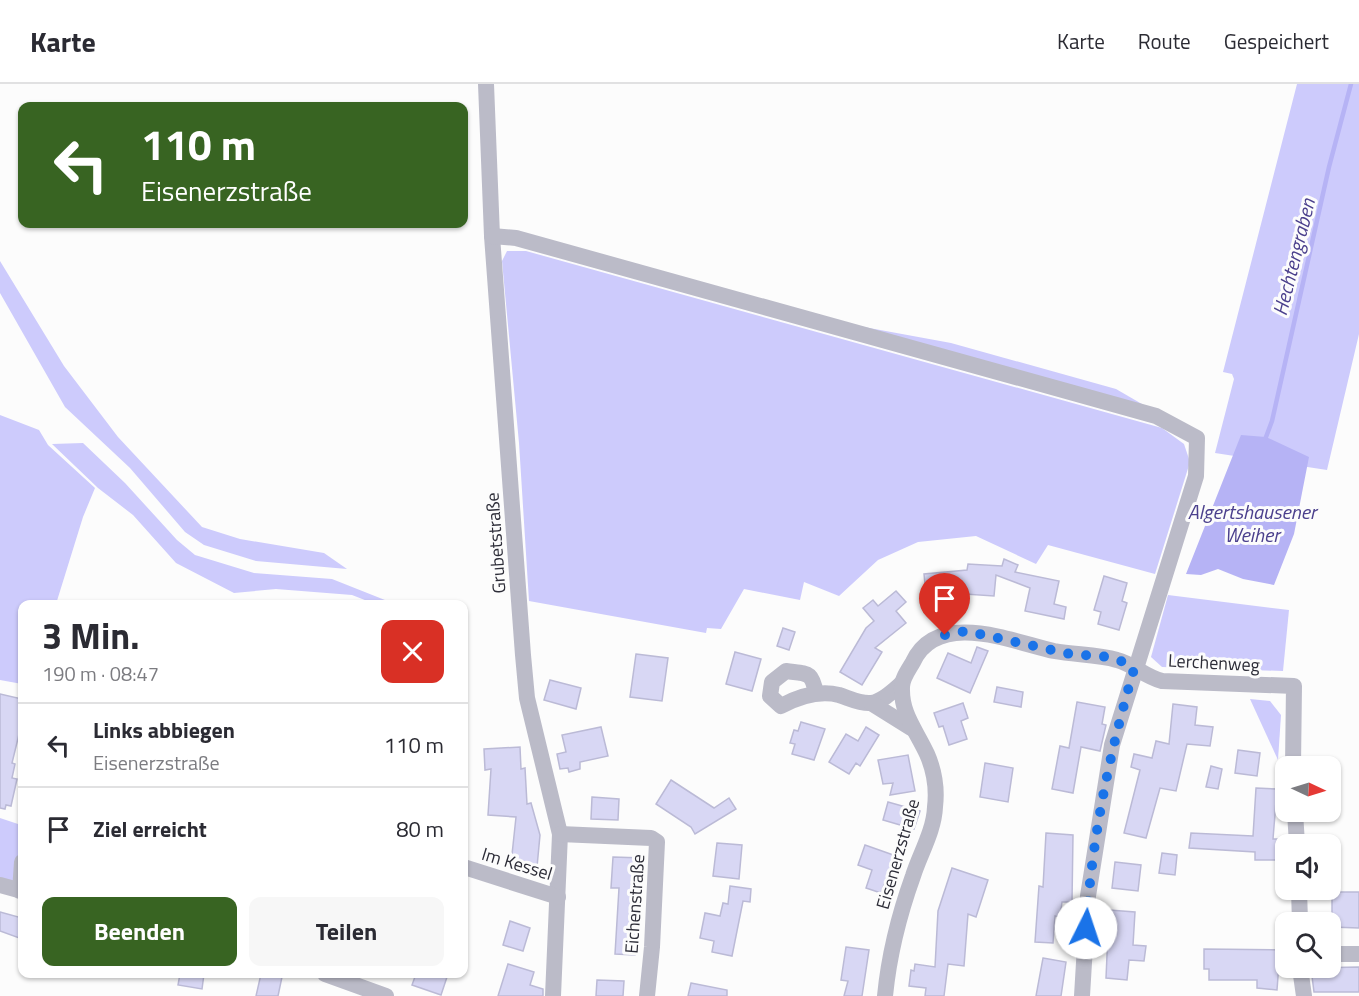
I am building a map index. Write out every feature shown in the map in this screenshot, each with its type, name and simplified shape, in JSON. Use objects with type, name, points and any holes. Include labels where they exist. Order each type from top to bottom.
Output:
[{"type":"street","name":"Grubetstraße","points":[[486,84],[492,236],[527,699],[560,834],[553,996]]},
{"type":"street","points":[[492,236],[516,238],[1156,416],[1197,438],[1196,476],[1112,745],[1088,896],[1082,996]]},
{"type":"street","points":[[872,703],[888,695],[902,683],[916,655],[931,642],[945,635],[966,631],[1070,654],[1109,657],[1134,669]]},
{"type":"street","name":"Lerchenweg","points":[[1134,669],[1145,676],[1162,681],[1294,686],[1293,756]]},
{"type":"street","name":"Eisenerzstraße","points":[[885,996],[892,950],[904,903],[935,810],[936,789],[927,755],[911,728],[903,704],[902,683]]},
{"type":"street","name":"Eisenerzstraße","points":[[816,694],[836,694],[872,703],[911,728]]},
{"type":"street","name":"Eichenstraße","points":[[560,834],[651,838],[657,842],[652,947],[646,996]]},
{"type":"street","name":"Im Kessel","points":[[468,868],[558,897]]},
{"type":"street","points":[[0,885],[18,890]]},
{"type":"street","points":[[1341,954],[1359,954]]},
{"type":"street","points":[[336,978],[386,996]]},
{"type":"street","points":[[1301,978],[1304,996]]},
{"type":"shaded area","points":[[1297,84],[1359,84],[1359,334],[1327,470],[1215,453],[1234,379],[1232,374],[1223,372]]},
{"type":"shaded area","points":[[507,251],[526,251],[1162,428],[1184,444],[1190,462],[1155,574],[1048,545],[1036,564],[976,536],[918,542],[878,560],[839,596],[804,582],[800,600],[744,589],[721,629],[707,628],[706,633],[529,601],[519,443],[502,261]]},
{"type":"shaded area","points":[[0,261],[64,366],[118,437],[202,527],[240,539],[324,553],[347,569],[256,561],[204,545],[185,532],[130,468],[65,407],[0,293]]},
{"type":"shaded area","points":[[853,325],[951,343],[1116,389],[1154,411]]},
{"type":"shaded area","points":[[0,415],[39,430],[48,445],[95,488],[83,517],[57,600],[18,600],[18,683],[0,680]]},
{"type":"shaded area","points":[[83,443],[125,483],[177,540],[195,555],[254,573],[332,579],[385,600],[365,600],[352,595],[276,589],[234,593],[176,563],[133,515],[98,488],[52,444]]},
{"type":"shaded area","points":[[1168,595],[1289,610],[1283,671],[1162,667],[1151,657]]},
{"type":"shaded area","points":[[1250,699],[1270,701],[1281,715],[1278,756],[1276,756]]},
{"type":"shaded area","points":[[0,818],[18,824],[18,860],[16,884],[0,880]]},
{"type":"water","name":"Algertshausener Weiher","points":[[1241,435],[1266,437],[1309,457],[1294,534],[1274,585],[1243,579],[1218,569],[1201,575],[1186,574]]},
{"type":"building","points":[[1004,559],[1018,565],[1015,572],[1059,581],[1054,604],[1066,607],[1064,619],[1025,611],[1030,588],[996,575],[994,596],[950,593],[951,602],[927,605],[924,574],[967,570],[968,564],[1002,566]]},
{"type":"building","points":[[1104,576],[1127,583],[1122,601],[1127,603],[1119,630],[1098,624],[1101,612],[1094,610]]},
{"type":"building","points":[[896,591],[906,602],[896,611],[906,623],[875,648],[882,652],[862,685],[840,672],[866,628],[874,621],[863,608],[873,600],[878,606]]},
{"type":"building","points":[[783,628],[795,632],[789,650],[777,646]]},
{"type":"building","points":[[977,647],[988,651],[970,693],[937,678],[948,653],[971,663]]},
{"type":"building","points":[[735,652],[761,659],[752,691],[726,684]]},
{"type":"building","points":[[636,654],[668,658],[662,701],[630,697]]},
{"type":"building","points":[[550,680],[581,688],[576,709],[544,700]]},
{"type":"building","points":[[997,687],[1023,692],[1021,707],[994,702]]},
{"type":"building","points":[[0,694],[18,698],[18,738],[12,763],[15,764],[12,778],[17,779],[11,806],[6,805],[5,809],[0,808]]},
{"type":"building","points":[[1077,702],[1105,707],[1102,724],[1106,725],[1100,751],[1081,747],[1073,793],[1052,789],[1060,746],[1069,748]]},
{"type":"building","points":[[963,703],[968,718],[961,721],[967,739],[949,745],[943,726],[939,727],[934,713]]},
{"type":"building","points":[[1173,704],[1197,707],[1195,725],[1213,727],[1210,746],[1187,744],[1176,791],[1160,788],[1146,838],[1124,833],[1140,770],[1131,767],[1134,754],[1152,758],[1156,741],[1169,744]]},
{"type":"building","points":[[801,722],[825,729],[814,760],[792,754],[795,744],[790,743],[794,730],[798,731]]},
{"type":"building","points":[[601,727],[608,756],[580,762],[580,769],[569,772],[568,768],[560,769],[557,754],[566,752],[562,735]]},
{"type":"building","points":[[866,727],[879,735],[860,766],[856,763],[849,774],[829,762],[846,734],[858,741]]},
{"type":"building","points":[[520,747],[521,769],[525,768],[527,804],[531,803],[540,835],[537,867],[511,864],[516,817],[488,815],[491,769],[485,770],[484,749]]},
{"type":"building","points":[[1238,750],[1260,753],[1257,776],[1235,773]]},
{"type":"building","points":[[908,755],[915,791],[890,795],[893,783],[883,784],[878,760]]},
{"type":"building","points":[[985,763],[1013,768],[1008,802],[980,797]]},
{"type":"building","points":[[1211,766],[1222,769],[1218,789],[1206,787]]},
{"type":"building","points":[[671,780],[714,808],[729,798],[736,809],[695,834],[691,827],[656,804]]},
{"type":"building","points":[[1256,788],[1275,789],[1273,839],[1275,839],[1275,860],[1255,860],[1255,852],[1189,848],[1191,833],[1253,836]]},
{"type":"building","points":[[592,797],[619,799],[618,820],[591,819]]},
{"type":"building","points":[[888,802],[920,811],[914,829],[883,820]]},
{"type":"building","points":[[1046,833],[1073,835],[1072,902],[1062,902],[1060,917],[1055,916],[1053,943],[1035,942],[1039,886],[1043,887]]},
{"type":"building","points":[[717,843],[742,845],[739,879],[713,876]]},
{"type":"building","points":[[865,845],[899,857],[892,878],[887,876],[881,893],[866,888],[872,870],[858,865]]},
{"type":"building","points":[[1162,853],[1177,855],[1175,875],[1159,873]]},
{"type":"building","points":[[613,857],[643,858],[635,955],[615,954],[619,888],[611,888]]},
{"type":"building","points":[[1115,862],[1141,865],[1138,891],[1112,888]]},
{"type":"building","points":[[952,868],[988,880],[976,917],[968,914],[964,966],[948,964],[944,996],[925,996],[926,988],[909,986],[911,970],[914,971],[915,964],[935,967],[938,911]]},
{"type":"building","points":[[730,886],[751,889],[750,902],[743,901],[732,956],[712,952],[714,941],[700,938],[705,913],[720,916],[723,903],[728,904]]},
{"type":"building","points":[[1341,892],[1359,892],[1359,928],[1341,927],[1341,912],[1332,912],[1332,900],[1341,900]]},
{"type":"building","points":[[1109,910],[1135,912],[1133,945],[1146,946],[1144,961],[1129,960],[1127,980],[1106,978]]},
{"type":"building","points":[[0,912],[18,917],[18,938],[0,931]]},
{"type":"building","points":[[510,921],[530,928],[523,951],[503,945]]},
{"type":"building","points":[[846,947],[869,950],[862,996],[844,996],[848,981],[841,980]]},
{"type":"building","points":[[1204,949],[1275,950],[1277,990],[1257,988],[1257,980],[1209,980],[1209,969],[1204,969]]},
{"type":"building","points":[[1043,958],[1066,962],[1061,996],[1036,996]]},
{"type":"building","points":[[508,964],[534,972],[530,985],[543,989],[543,996],[498,996]]},
{"type":"building","points":[[1341,967],[1359,967],[1359,992],[1314,992],[1312,978],[1341,978]]},
{"type":"building","points":[[179,978],[203,978],[202,989],[178,985]]},
{"type":"building","points":[[260,978],[282,978],[278,996],[256,996]]},
{"type":"building","points":[[415,978],[447,978],[441,995],[412,985]]},
{"type":"building","points":[[597,980],[624,981],[623,996],[596,996]]},
{"type":"building","points":[[691,983],[727,990],[727,996],[688,996]]},
{"type":"waterway","name":"Hechtengraben","points":[[1266,437],[1272,421],[1329,167],[1351,84]]},
{"type":"route","points":[[945,635],[966,631],[1070,654],[1109,657],[1134,669],[1112,745],[1099,818],[1086,928]]}]
